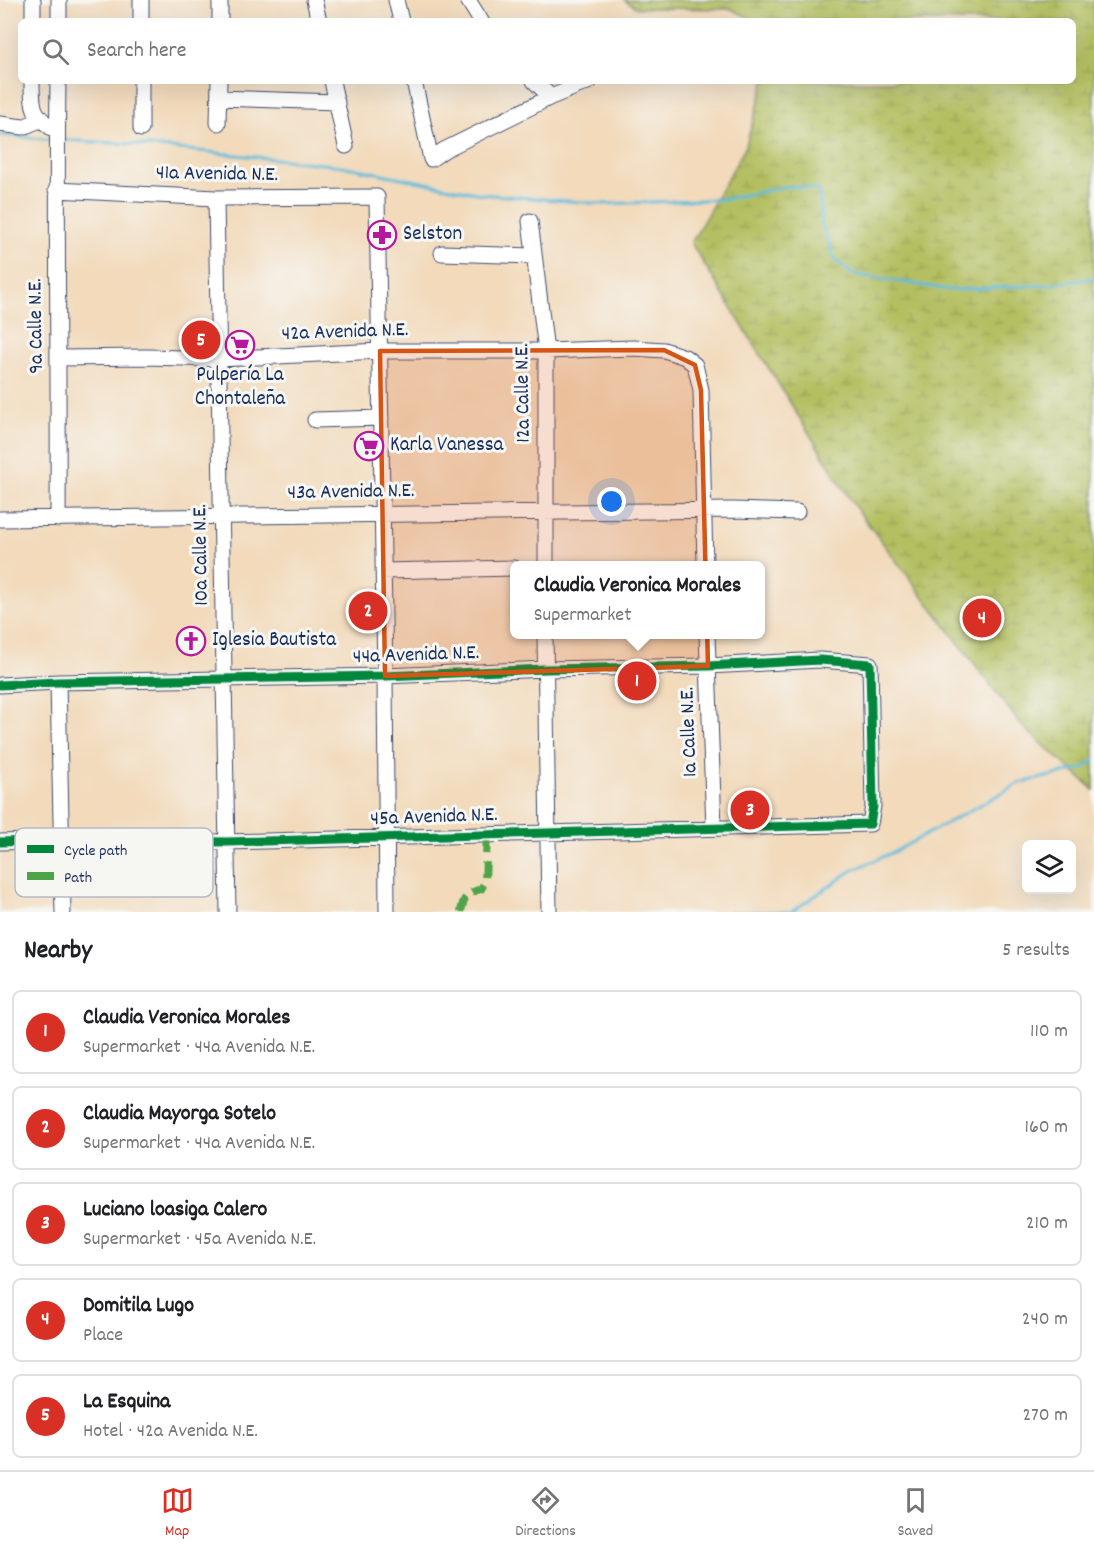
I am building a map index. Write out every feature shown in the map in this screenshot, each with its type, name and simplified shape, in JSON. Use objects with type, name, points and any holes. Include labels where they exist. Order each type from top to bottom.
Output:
[{"type":"street","points":[[33,0],[33,18]]},
{"type":"street","points":[[59,0],[59,18]]},
{"type":"street","points":[[141,0],[141,18]]},
{"type":"street","points":[[220,0],[220,18]]},
{"type":"street","points":[[314,0],[318,18]]},
{"type":"street","points":[[396,0],[400,18]]},
{"type":"street","points":[[468,0],[479,18]]},
{"type":"street","points":[[32,84],[32,103],[40,120],[57,137]]},
{"type":"street","name":"9a Calle N.E.","points":[[58,84],[56,190],[59,358],[58,519]]},
{"type":"street","points":[[141,84],[141,129]]},
{"type":"street","points":[[218,123],[219,84]]},
{"type":"street","points":[[333,84],[346,146]]},
{"type":"street","points":[[415,84],[431,159],[444,150],[551,97],[583,84]]},
{"type":"street","points":[[537,84],[551,97]]},
{"type":"street","points":[[219,98],[337,102]]},
{"type":"street","points":[[0,124],[22,127],[40,120]]},
{"type":"street","name":"41a Avenida N.E.","points":[[56,190],[216,198],[377,197],[380,351]]},
{"type":"street","name":"10a Calle N.E.","points":[[216,198],[228,912]]},
{"type":"street","name":"12a Calle N.E.","points":[[530,221],[546,351],[546,561]]},
{"type":"street","points":[[442,253],[534,256]]},
{"type":"street","name":"42a Avenida N.E.","points":[[59,358],[219,359],[380,351],[546,351],[633,348],[664,350],[685,357],[694,365],[702,390],[704,512]]},
{"type":"street","points":[[380,351],[387,912]]},
{"type":"street","points":[[315,420],[381,418]]},
{"type":"street","name":"43a Avenida N.E.","points":[[0,519],[382,513],[733,510],[797,512]]},
{"type":"street","points":[[704,512],[705,561]]},
{"type":"street","points":[[383,571],[510,568]]},
{"type":"street","points":[[545,639],[549,912]]},
{"type":"street","name":"1a Calle N.E.","points":[[707,639],[714,828]]},
{"type":"street","name":"44a Avenida N.E.","points":[[0,685],[385,676],[545,669],[708,666],[820,660],[870,664],[873,806],[870,824]]},
{"type":"street","points":[[58,682],[62,828]]},
{"type":"street","name":"45a Avenida N.E.","points":[[213,842],[870,824]]},
{"type":"street","name":"45a Avenida N.E.","points":[[0,842],[15,842]]},
{"type":"street","points":[[63,897],[63,912]]},
{"type":"highlighted area","points":[[664,350],[695,365],[701,390],[708,666],[385,676],[380,351]]},
{"type":"green space","points":[[624,0],[1094,0],[1094,790],[1021,725],[853,504],[691,243],[745,148],[764,84],[1076,84],[1076,18],[750,18],[731,9],[637,8]]},
{"type":"waterway","points":[[0,135],[52,140]]},
{"type":"waterway","points":[[61,140],[130,144],[342,166],[481,194],[604,204],[725,199],[790,186],[819,190],[822,225],[835,260],[853,274],[950,290],[1047,285],[1094,278]]},
{"type":"waterway","points":[[732,912],[791,912],[853,870],[896,851],[1020,783],[1082,769],[1094,761]]},
{"type":"marked path","points":[[461,912],[466,897],[481,889],[485,882],[487,834]]},
{"type":"cycle path","points":[[0,685],[385,676],[545,669],[708,666],[820,660],[870,664],[873,806],[870,824],[213,842]]},
{"type":"cycle path","points":[[0,842],[15,842]]},
{"type":"place","name":"Selston","points":[[382,235]]},
{"type":"place","name":"La Esquina","points":[[201,340]]},
{"type":"place","name":"Pulpería La Chontaleña","points":[[240,345]]},
{"type":"place","name":"Karla Vanessa","points":[[369,446]]},
{"type":"place","name":"Claudia Mayorga Sotelo","points":[[368,611]]},
{"type":"place","name":"Domitila Lugo","points":[[982,618]]},
{"type":"place","name":"Iglesia Bautista","points":[[191,641]]},
{"type":"place","name":"Claudia Veronica Morales","points":[[637,681]]},
{"type":"place","name":"Luciano loasiga Calero","points":[[750,810]]}]
